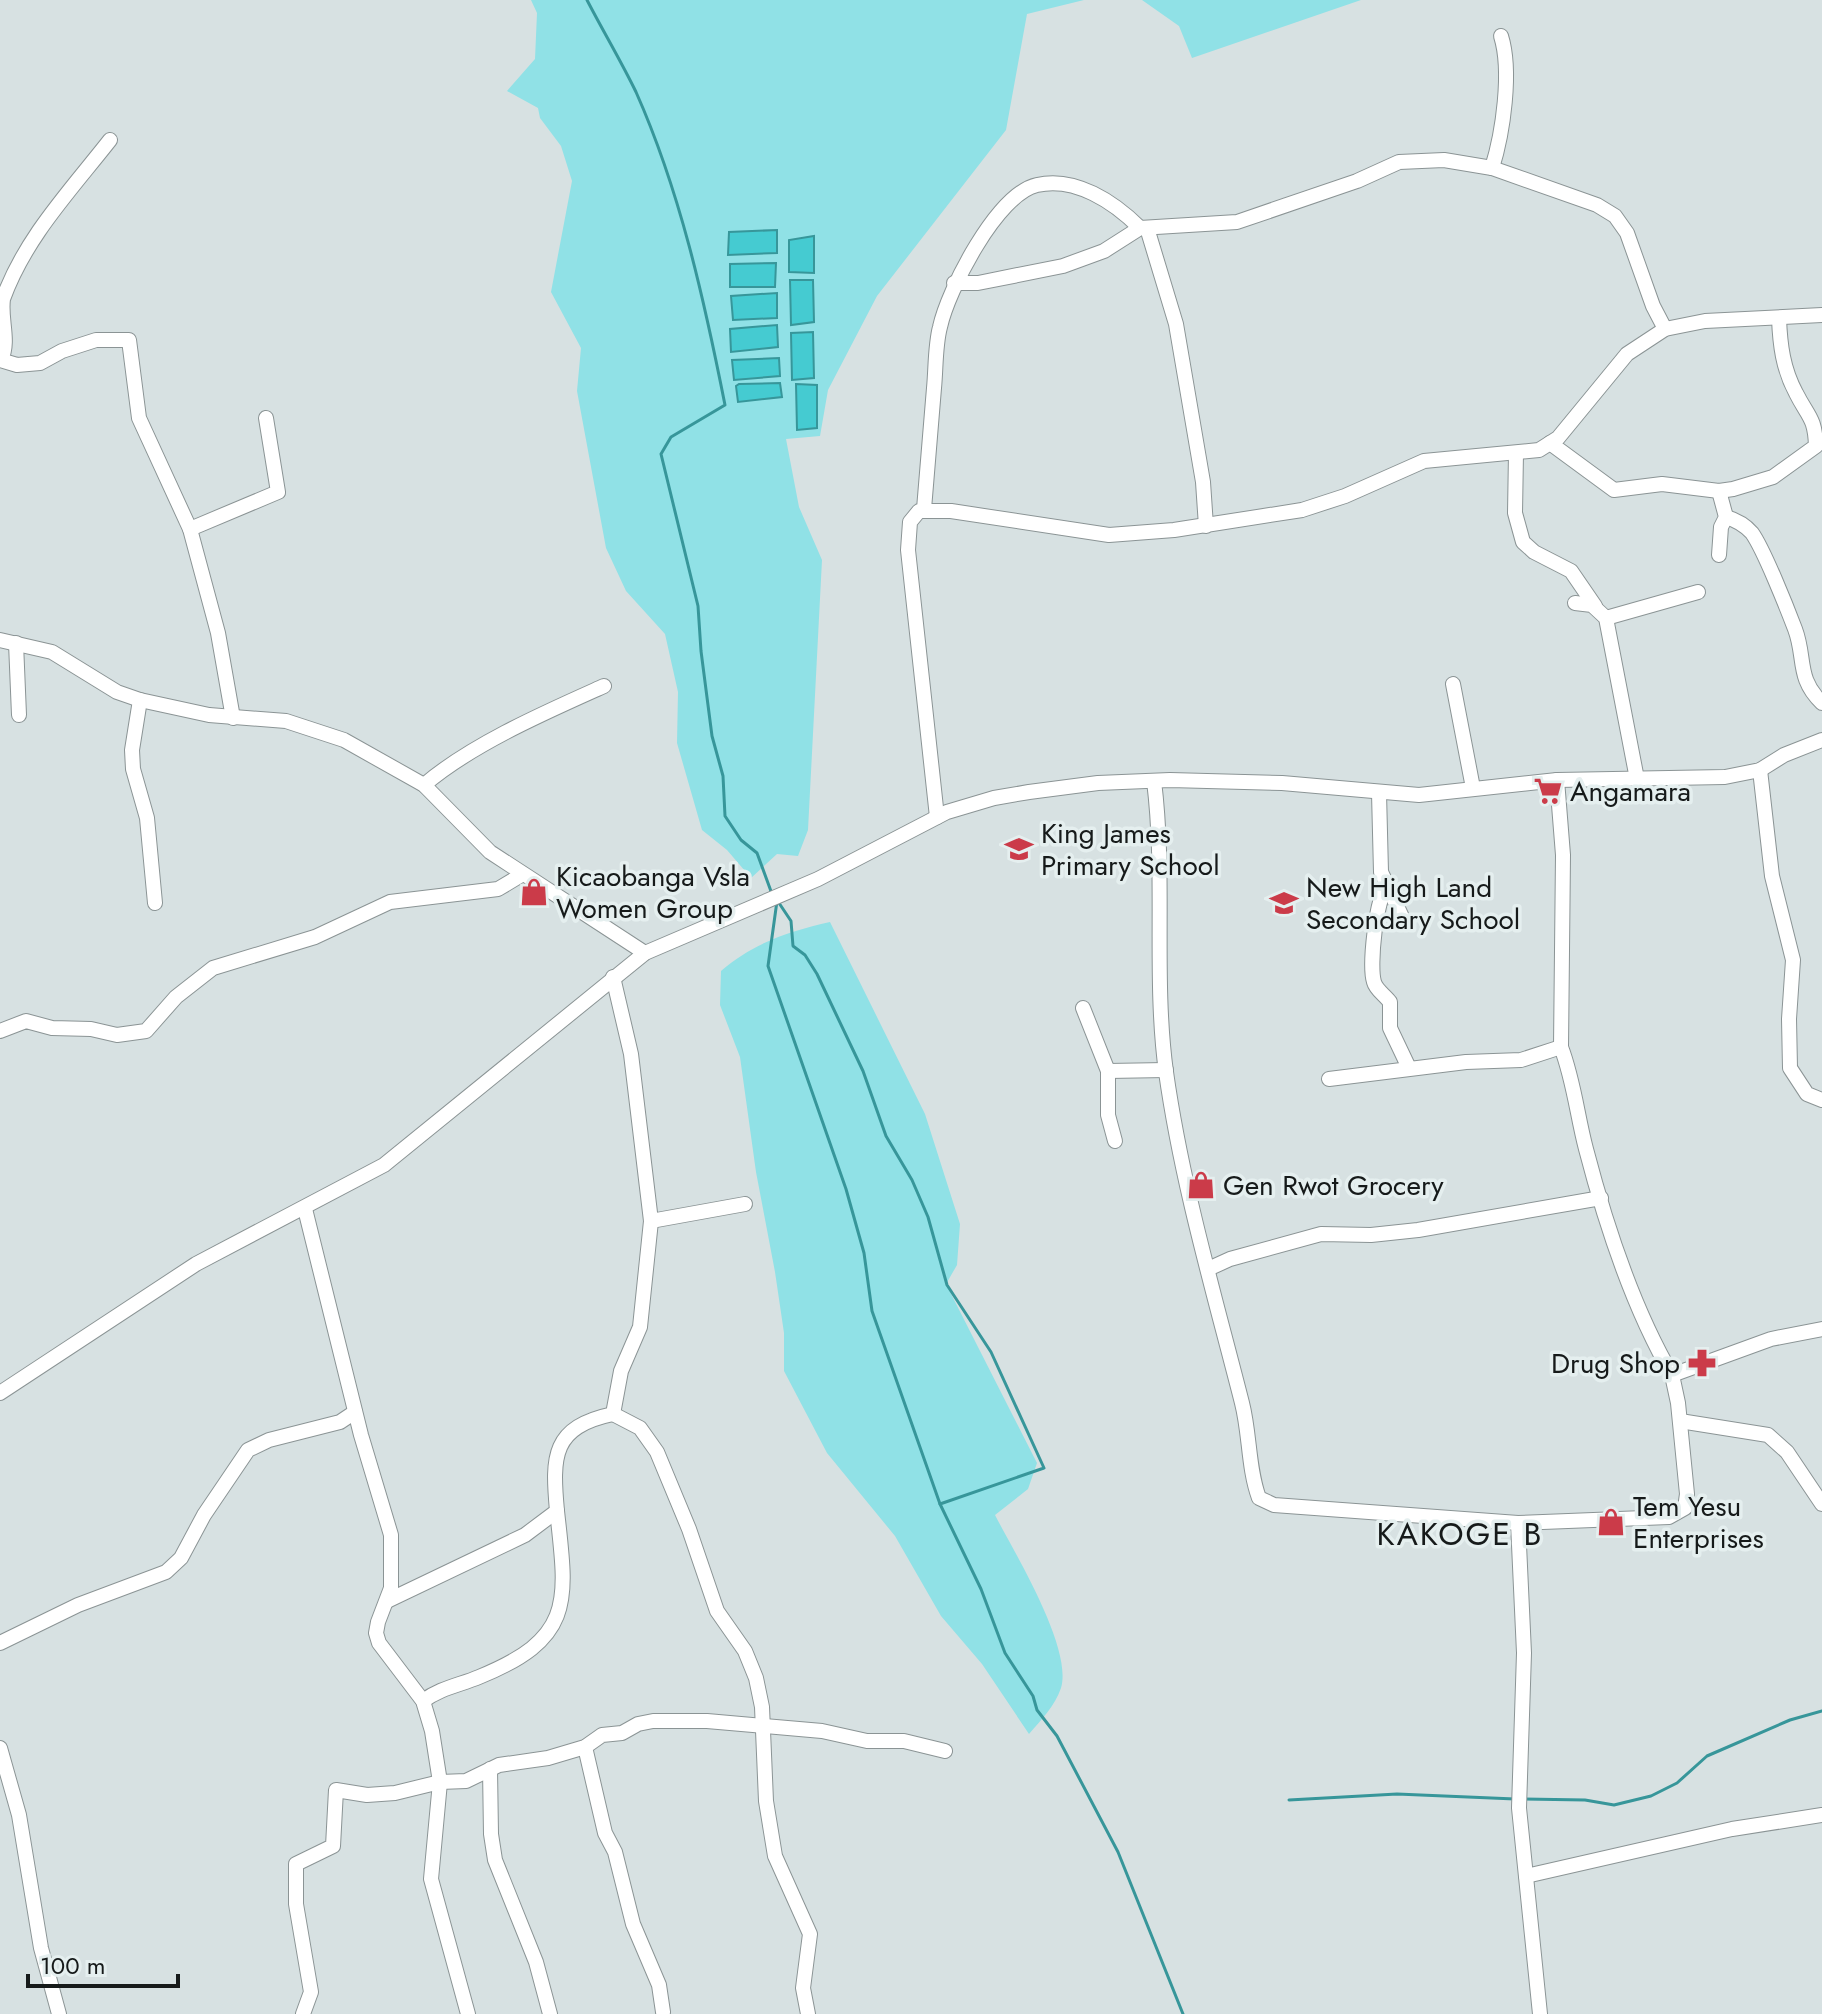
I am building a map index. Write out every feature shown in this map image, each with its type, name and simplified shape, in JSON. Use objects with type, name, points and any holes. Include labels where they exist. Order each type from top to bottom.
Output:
[{"type":"street","points":[[1492,168],[1504,105],[1505,50],[1501,36]]},
{"type":"street","points":[[110,140],[33,237],[17,265],[1,307],[5,345],[0,360],[17,365],[40,363],[62,351],[96,340],[129,340],[139,418],[190,529],[218,633],[233,718]]},
{"type":"street","points":[[954,283],[978,283],[1063,266],[1104,251],[1143,228],[1237,222],[1406,161],[1444,160],[1492,168],[1597,205],[1615,216],[1627,233],[1653,306],[1665,329]]},
{"type":"street","points":[[924,509],[939,329],[954,283],[998,217],[1035,185],[1074,186],[1101,198],[1143,228],[1176,324],[1203,482],[1206,526]]},
{"type":"street","points":[[937,817],[908,550],[910,522],[915,513],[924,509],[1100,535],[1206,526],[1302,510],[1345,496],[1424,461],[1539,450],[1550,443],[1627,354],[1665,329],[1705,321],[1822,315]]},
{"type":"street","points":[[1550,443],[1609,489],[1626,491],[1662,484],[1719,491],[1773,477],[1819,444],[1819,426],[1796,394],[1782,361],[1779,318]]},
{"type":"street","points":[[190,529],[278,492],[266,418]]},
{"type":"street","points":[[1516,453],[1515,513],[1523,542],[1534,552],[1571,571],[1606,618],[1637,779]]},
{"type":"street","points":[[1719,491],[1726,517],[1721,527],[1719,555]]},
{"type":"street","points":[[1726,517],[1737,520],[1752,534],[1795,629],[1805,679],[1822,703]]},
{"type":"street","points":[[1606,618],[1698,592]]},
{"type":"street","points":[[1575,603],[1595,606]]},
{"type":"street","points":[[0,640],[52,652],[117,692],[140,700],[233,718],[286,721],[321,731],[376,756],[424,785],[490,852],[645,953]]},
{"type":"street","points":[[16,643],[19,715]]},
{"type":"street","points":[[1453,684],[1473,788]]},
{"type":"street","points":[[424,785],[438,772],[523,725],[604,686]]},
{"type":"street","points":[[140,700],[132,750],[133,769],[147,818],[155,903]]},
{"type":"street","points":[[0,1393],[196,1264],[384,1165],[645,953],[818,879],[937,817],[994,798],[1098,783],[1228,780],[1419,795],[1557,780],[1716,778],[1760,770],[1822,740]]},
{"type":"street","points":[[1760,770],[1772,876],[1793,960],[1790,1068],[1807,1094],[1822,1100]]},
{"type":"street","points":[[1154,781],[1166,1070],[1185,1176],[1216,1315],[1243,1404],[1247,1446],[1259,1498],[1274,1505],[1518,1523],[1658,1520],[1685,1508],[1680,1421],[1672,1375],[1648,1328],[1601,1198],[1578,1116],[1573,1076],[1561,1047],[1563,855],[1557,780]]},
{"type":"street","points":[[1379,793],[1381,872],[1402,917]]},
{"type":"street","points":[[0,1031],[26,1021],[52,1028],[91,1029],[117,1035],[146,1031],[176,997],[213,968],[315,937],[390,902],[498,889],[523,874]]},
{"type":"street","points":[[1387,886],[1379,903],[1372,973],[1374,986],[1390,1002],[1390,1028],[1409,1068]]},
{"type":"street","points":[[613,977],[631,1054],[651,1221],[640,1327],[621,1371],[613,1414]]},
{"type":"street","points":[[1083,1008],[1108,1071],[1108,1115],[1115,1141]]},
{"type":"street","points":[[1329,1079],[1409,1068],[1521,1060],[1561,1047]]},
{"type":"street","points":[[1108,1071],[1166,1070]]},
{"type":"street","points":[[1208,1269],[1230,1259],[1321,1234],[1371,1235],[1418,1230],[1601,1198]]},
{"type":"street","points":[[651,1221],[745,1204]]},
{"type":"street","points":[[305,1209],[355,1412],[391,1535],[391,1588],[376,1633],[379,1643],[423,1701],[440,1782],[431,1879],[468,2014]]},
{"type":"street","points":[[1672,1375],[1746,1347],[1822,1329]]},
{"type":"street","points":[[0,1643],[78,1605],[166,1572],[181,1558],[204,1515],[248,1450],[269,1440],[340,1422],[355,1412]]},
{"type":"street","points":[[423,1701],[499,1669],[527,1652],[560,1617],[565,1583],[555,1472],[559,1441],[568,1432],[613,1414],[640,1428],[663,1465],[717,1611],[745,1651],[756,1678],[762,1707],[763,1770],[775,1856],[810,1934],[803,1988],[808,2014]]},
{"type":"street","points":[[1680,1421],[1768,1435],[1787,1452],[1822,1504]]},
{"type":"street","points":[[387,1601],[525,1535],[557,1511]]},
{"type":"street","points":[[1518,1523],[1524,1653],[1519,1793],[1540,2014]]},
{"type":"street","points":[[303,2014],[311,1992],[296,1904],[296,1864],[333,1846],[336,1790],[367,1795],[395,1793],[440,1782],[466,1781],[490,1769],[585,1747],[602,1735],[622,1733],[644,1722],[707,1721],[822,1731],[867,1741],[904,1741],[945,1751]]},
{"type":"street","points":[[585,1747],[605,1833],[615,1852],[633,1924],[659,1985],[663,2012]]},
{"type":"street","points":[[0,1748],[14,1793],[41,1948],[59,2014]]},
{"type":"street","points":[[490,1769],[491,1834],[495,1860],[536,1962],[550,2014]]},
{"type":"street","points":[[1526,1876],[1732,1829],[1822,1815]]},
{"type":"shaded area","points":[[531,0],[1084,0],[1027,14],[1006,130],[877,296],[828,390],[820,436],[786,439],[799,507],[822,560],[808,830],[798,856],[777,854],[751,878],[727,850],[702,830],[677,743],[678,692],[665,634],[626,591],[606,548],[577,391],[581,348],[551,292],[572,181],[561,146],[540,118],[538,108],[507,91],[535,59],[537,13]]},
{"type":"shaded area","points":[[1142,0],[1361,0],[1192,58],[1179,26]]},
{"type":"shaded area","points":[[777,230],[777,253],[728,255],[729,232]]},
{"type":"shaded area","points":[[814,236],[814,273],[789,272],[789,240]]},
{"type":"shaded area","points":[[776,263],[775,287],[730,287],[730,264]]},
{"type":"shaded area","points":[[790,280],[813,280],[814,322],[791,325]]},
{"type":"shaded area","points":[[777,293],[777,318],[733,320],[731,296]]},
{"type":"shaded area","points":[[777,325],[778,347],[731,352],[730,329]]},
{"type":"shaded area","points":[[813,332],[814,378],[792,380],[791,333]]},
{"type":"shaded area","points":[[779,358],[780,376],[734,380],[732,360]]},
{"type":"shaded area","points":[[780,383],[782,397],[738,402],[736,386],[739,384]]},
{"type":"shaded area","points":[[796,384],[817,385],[817,428],[797,430]]},
{"type":"shaded area","points":[[830,922],[925,1114],[960,1224],[957,1265],[946,1284],[1037,1463],[1028,1489],[995,1515],[1040,1600],[1058,1649],[1062,1671],[1061,1688],[1055,1701],[1029,1734],[982,1664],[941,1616],[895,1536],[827,1453],[784,1371],[784,1333],[775,1272],[756,1172],[740,1057],[720,1005],[721,971],[772,939]]},
{"type":"waterway","points":[[587,0],[636,92],[666,168],[689,246],[717,365],[725,405],[671,437],[661,454],[698,606],[712,736],[723,776],[725,816],[741,840],[757,853],[772,894]]},
{"type":"waterway","points":[[777,901],[768,966],[846,1189],[864,1253],[872,1311],[940,1504]]},
{"type":"waterway","points":[[779,903],[791,921],[793,946],[805,955],[817,974],[863,1071],[886,1136],[912,1180],[928,1217],[947,1285],[991,1352],[1044,1468],[940,1504],[981,1589],[1005,1653],[1033,1696],[1037,1710],[1057,1736],[1118,1852],[1183,2014]]},
{"type":"waterway","points":[[1523,1799],[1585,1800],[1614,1805],[1651,1796],[1677,1783],[1707,1756],[1790,1720],[1822,1711]]},
{"type":"waterway","points":[[1289,1800],[1397,1794],[1515,1799]]},
{"type":"place","name":"Angamara","points":[[1548,791]]},
{"type":"place","name":"King James Primary School","points":[[1019,849]]},
{"type":"place","name":"Kicaobanga Vsla Women Group","points":[[534,892]]},
{"type":"place","name":"New High Land Secondary School","points":[[1284,903]]},
{"type":"place","name":"Gen Rwot Grocery","points":[[1201,1185]]},
{"type":"place","name":"Drug Shop","points":[[1702,1363]]},
{"type":"place","name":"Tem Yesu Enterprises","points":[[1611,1522]]},
{"type":"district","name":"KAKOGE B","points":[[1460,1534]]}]
